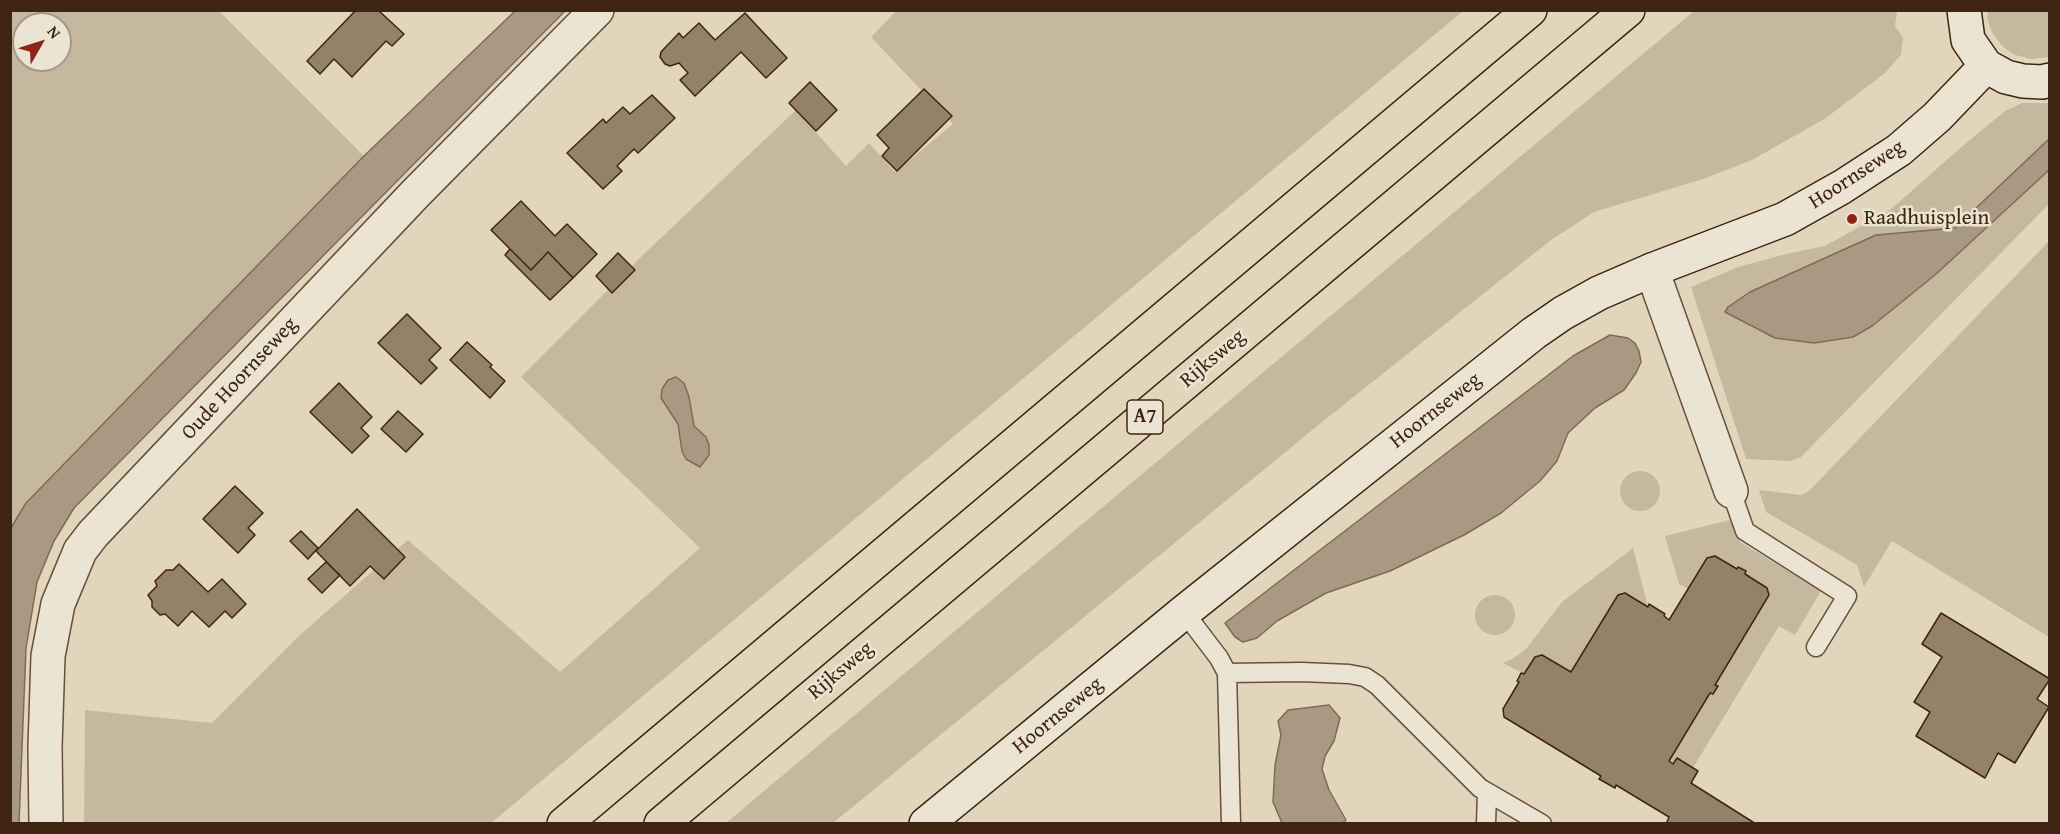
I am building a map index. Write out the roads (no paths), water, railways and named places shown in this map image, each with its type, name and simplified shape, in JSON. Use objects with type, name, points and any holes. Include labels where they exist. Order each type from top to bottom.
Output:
[{"type":"highway","points":[[564,824],[1530,10]]},
{"type":"highway","name":"Rijksweg","points":[[661,824],[1628,10]]},
{"type":"street","name":"Oude Hoornseweg","points":[[46,824],[45,747],[48,657],[58,604],[80,551],[93,534],[416,193],[597,10]]},
{"type":"street","points":[[1964,10],[1968,40],[1986,66],[2023,81],[2049,80]]},
{"type":"street","name":"Hoornseweg","points":[[926,824],[1184,612],[1534,333],[1563,313],[1599,293],[1785,219],[1863,175],[1899,150],[1921,131],[1986,66]]},
{"type":"street","points":[[1652,270],[1731,490]]},
{"type":"lane","points":[[1731,490],[1744,531],[1847,596],[1816,647]]},
{"type":"lane","points":[[1184,612],[1219,658],[1227,673],[1231,824]]},
{"type":"lane","points":[[1227,673],[1302,672],[1365,677],[1377,685],[1480,788],[1542,824]]},
{"type":"lane","points":[[1486,792],[1486,824]]},
{"type":"place","name":"Raadhuisplein","points":[[1852,219]]}]
